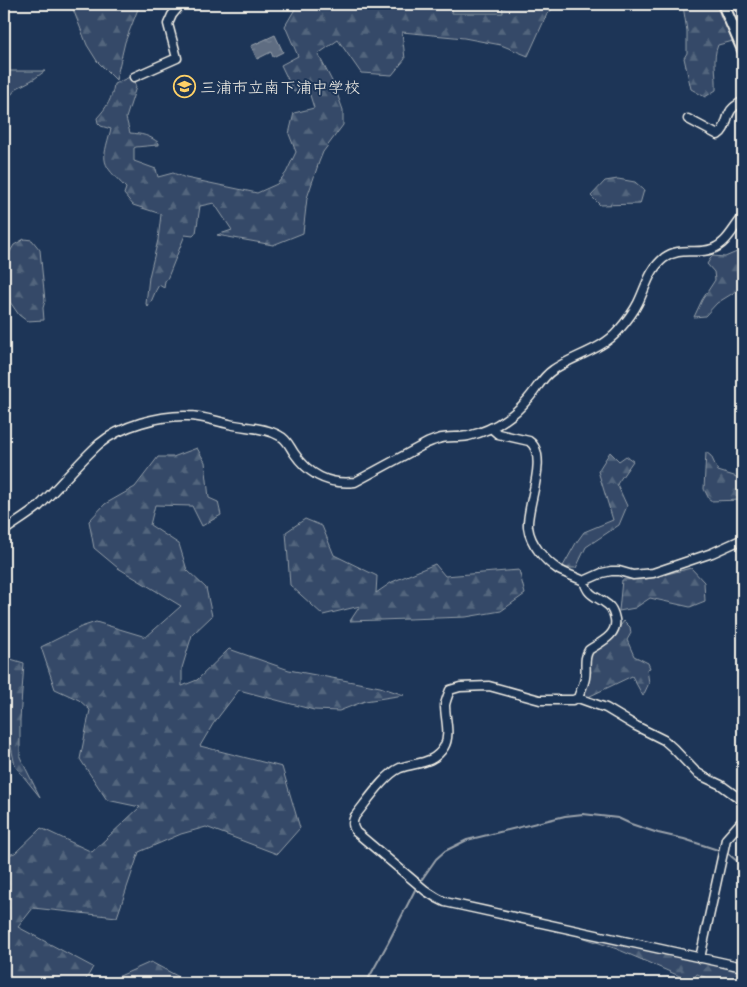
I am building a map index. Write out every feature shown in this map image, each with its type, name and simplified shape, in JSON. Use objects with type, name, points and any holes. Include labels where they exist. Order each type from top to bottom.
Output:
[{"type":"main road","points":[[723,4],[743,50]]},
{"type":"street","points":[[134,78],[177,58],[168,24],[172,15],[181,4]]},
{"type":"street","points":[[688,119],[718,135],[725,128],[730,110],[743,101]]},
{"type":"street","points":[[4,531],[37,507],[100,443],[121,430],[173,416],[198,417],[273,432],[285,439],[299,461],[313,474],[342,484],[355,482],[439,438],[468,436],[491,428],[506,420],[517,410],[544,378],[554,370],[617,333],[636,306],[648,277],[655,266],[664,258],[680,251],[712,250],[728,237],[743,217]]},
{"type":"street","points":[[491,428],[498,434],[529,441],[533,444],[537,454],[535,482],[528,521],[530,535],[537,548],[554,566],[584,581],[590,593],[612,608],[614,614],[616,622],[613,633],[587,654],[585,680],[578,698]]},
{"type":"street","points":[[584,581],[611,571],[633,575],[653,573],[712,553],[743,539]]},
{"type":"street","points":[[743,801],[722,785],[696,772],[664,740],[606,708],[578,698],[573,700],[540,700],[489,686],[460,687],[450,690],[445,704],[447,738],[443,749],[427,762],[401,768],[389,775],[352,821],[356,832],[419,885],[445,902],[743,967]]},
{"type":"street","points":[[700,958],[726,839],[743,820]]},
{"type":"green space","points":[[71,4],[140,4],[125,42],[116,80],[97,61],[87,45]]},
{"type":"green space","points":[[298,4],[326,4],[334,8],[343,4],[452,4],[452,13],[503,13],[502,4],[558,4],[547,14],[528,56],[501,45],[464,38],[402,32],[405,59],[392,75],[361,73],[338,40],[318,54],[334,85],[343,110],[343,125],[323,152],[319,162],[307,198],[303,233],[273,245],[217,235],[232,230],[214,203],[200,206],[196,233],[193,236],[185,235],[165,281],[164,288],[159,285],[148,307],[146,304],[149,277],[158,240],[161,214],[133,205],[124,194],[126,188],[105,162],[111,129],[101,126],[97,118],[104,110],[112,94],[114,84],[132,76],[136,87],[126,118],[130,133],[145,135],[159,143],[159,145],[134,148],[134,161],[156,169],[158,177],[173,173],[186,178],[257,193],[277,184],[286,173],[296,152],[289,134],[294,113],[314,108],[309,92],[294,92],[281,65],[298,56],[285,26]]},
{"type":"green space","points":[[681,4],[716,4],[722,20],[736,36],[733,41],[718,45],[715,61],[716,90],[705,97],[691,89],[684,58],[687,53],[687,31],[683,6]]},
{"type":"green space","points":[[4,71],[45,71],[17,88],[4,103]]},
{"type":"green space","points":[[618,179],[635,182],[644,190],[640,204],[600,205],[591,196],[605,181]]},
{"type":"green space","points":[[24,239],[32,240],[40,250],[45,301],[43,308],[44,320],[27,321],[19,315],[10,302],[5,260],[14,245]]},
{"type":"green space","points":[[739,251],[743,253],[743,287],[717,303],[705,316],[694,317],[715,280],[714,272],[707,264],[712,256],[725,257]]},
{"type":"green space","points":[[197,448],[205,462],[209,498],[218,502],[221,515],[202,526],[192,506],[155,505],[150,525],[179,544],[187,570],[206,588],[212,616],[192,635],[182,668],[182,686],[197,680],[229,649],[289,670],[380,687],[404,695],[365,701],[339,711],[314,710],[239,690],[213,724],[200,746],[282,767],[300,828],[277,854],[206,827],[181,834],[139,852],[117,917],[33,908],[18,927],[93,967],[84,983],[4,983],[4,856],[15,853],[41,828],[92,852],[140,807],[107,800],[80,759],[90,710],[79,700],[55,689],[41,647],[81,627],[96,622],[146,637],[181,606],[118,568],[94,548],[89,521],[105,504],[135,487],[158,457],[173,457]]},
{"type":"green space","points":[[610,452],[619,461],[626,456],[633,461],[617,484],[627,506],[619,525],[586,547],[576,568],[562,568],[584,532],[613,520],[598,471]]},
{"type":"green space","points":[[706,452],[711,456],[718,471],[743,480],[743,500],[710,501],[704,489]]},
{"type":"green space","points":[[305,519],[322,526],[334,555],[377,576],[376,593],[392,582],[435,564],[445,576],[519,570],[525,594],[501,611],[466,617],[350,621],[360,606],[323,615],[290,585],[286,532]]},
{"type":"green space","points":[[691,568],[704,582],[705,601],[690,607],[650,598],[635,608],[619,611],[622,580],[647,579]]},
{"type":"green space","points":[[624,621],[630,627],[631,633],[627,640],[634,656],[648,663],[650,668],[647,669],[649,683],[643,696],[632,676],[586,698],[584,697],[591,672],[590,655],[607,643]]},
{"type":"green space","points":[[4,657],[24,663],[20,720],[20,757],[40,797],[15,766],[4,713]]},
{"type":"green space","points":[[567,932],[743,971],[743,983],[719,983],[697,974],[691,981],[617,949]]},
{"type":"green space","points":[[151,962],[179,977],[170,983],[104,983]]},
{"type":"water","points":[[275,35],[283,52],[273,57],[271,52],[257,59],[251,46]]},
{"type":"waterway","points":[[420,882],[436,859],[445,851],[467,840],[565,816],[583,814],[618,818],[658,833],[721,851]]},
{"type":"waterway","points":[[726,852],[743,866]]},
{"type":"waterway","points":[[366,983],[417,886]]},
{"type":"place","name":"三浦市立南下浦中学校","points":[[184,87]]}]
